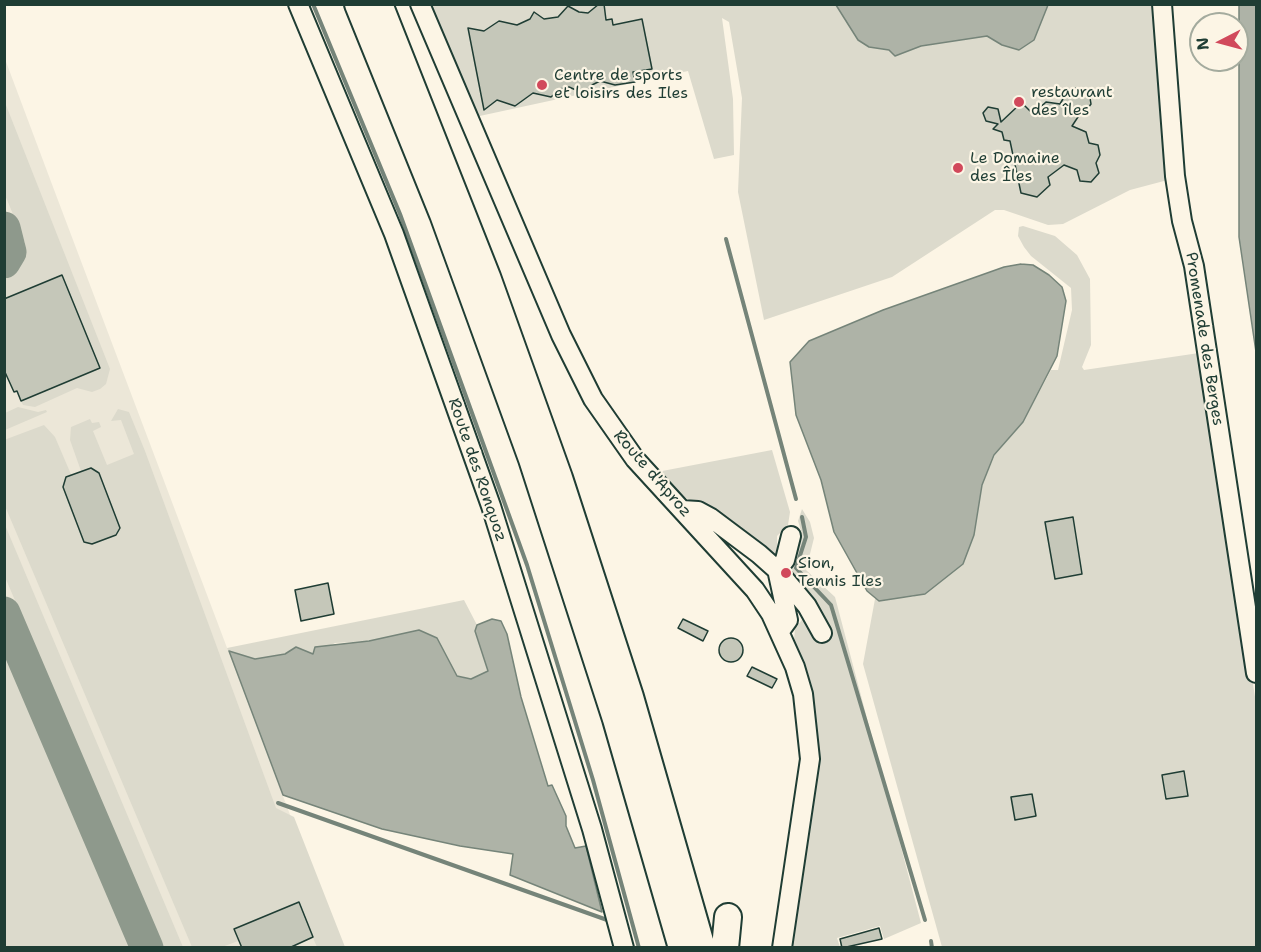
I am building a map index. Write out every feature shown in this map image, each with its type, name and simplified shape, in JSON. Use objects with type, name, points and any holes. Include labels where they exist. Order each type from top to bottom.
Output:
[{"type":"highway","points":[[358,4],[446,224],[532,459],[616,719],[682,948]]},
{"type":"highway","points":[[379,4],[479,256],[559,478],[633,708],[702,948]]},
{"type":"highway","points":[[559,478],[624,625]]},
{"type":"highway","points":[[725,948],[728,917]]},
{"type":"street","name":"Route des Ronquoz","points":[[298,4],[394,234],[487,495],[588,818],[622,943]]},
{"type":"street","name":"Route d'Aproz","points":[[420,4],[582,378],[618,438],[755,590],[780,632],[803,694],[810,759],[782,948]]},
{"type":"street","name":"Promenade des Berges","points":[[1162,4],[1175,176],[1182,221],[1194,266],[1257,673]]},
{"type":"street","points":[[682,510],[698,511],[711,518],[777,570],[807,606],[822,633]]},
{"type":"street","points":[[777,570],[785,560],[791,536]]},
{"type":"street","points":[[777,570],[788,620],[780,632]]},
{"type":"shaded area","name":"Le Domaine des Îles","points":[[427,5],[1169,5],[1179,177],[1130,190],[1063,224],[1048,225],[1004,210],[995,210],[892,277],[764,320],[738,192],[742,98],[729,22],[722,18],[733,99],[734,155],[714,159],[688,71],[475,117]]},
{"type":"shaded area","points":[[836,5],[1048,5],[1034,40],[1019,50],[1002,45],[987,36],[921,46],[895,56],[889,50],[869,47],[858,40]]},
{"type":"shaded area","points":[[1239,5],[1256,5],[1256,352],[1239,237],[1239,72],[1249,72],[1249,12],[1239,12]]},
{"type":"shaded area","points":[[5,59],[53,187],[340,947],[5,947]]},
{"type":"shaded area","points":[[4,100],[110,369],[106,384],[100,389],[92,392],[77,388],[35,407],[23,405],[5,370],[5,280],[15,273],[23,260],[25,243],[5,195]]},
{"type":"shaded area","points":[[1023,226],[1055,236],[1077,255],[1090,279],[1091,345],[1082,367],[1084,370],[1199,353],[1256,703],[1256,947],[942,947],[863,664],[875,599],[913,597],[974,535],[982,485],[995,455],[1023,422],[1051,370],[1058,370],[1072,310],[1071,288],[1031,256],[1024,247],[1018,236],[1019,227]]},
{"type":"shaded area","points":[[1021,264],[1033,265],[1062,287],[1066,301],[1057,356],[1023,422],[994,455],[982,485],[974,535],[963,564],[925,594],[879,601],[867,591],[834,532],[821,480],[796,415],[790,362],[809,341],[883,310],[1004,267]]},
{"type":"shaded area","points":[[18,407],[38,412],[46,410],[47,412],[5,430],[5,413]]},
{"type":"shaded area","points":[[118,409],[129,412],[145,451],[276,808],[294,817],[345,947],[317,947],[313,938],[289,947],[249,937],[222,947],[192,947],[5,506],[4,440],[44,425],[55,437],[76,486],[81,471],[70,440],[71,427],[90,419],[92,423],[99,422],[101,427],[93,431],[107,465],[134,454],[121,420],[111,421]]},
{"type":"shaded area","points":[[772,450],[790,512],[788,525],[777,536],[777,554],[770,555],[673,489],[657,472]]},
{"type":"shaded area","points":[[802,509],[810,522],[814,538],[806,570],[835,597],[921,923],[884,939],[880,926],[837,938],[840,947],[790,947],[795,899],[805,669],[794,640],[795,629],[807,613],[788,572],[802,534],[798,521]]},
{"type":"shaded area","points":[[5,525],[183,947],[163,947],[5,577]]},
{"type":"shaded area","points":[[464,600],[477,625],[475,631],[488,671],[471,679],[457,676],[437,639],[419,631],[369,641],[335,643],[314,654],[295,647],[285,654],[542,788],[552,785],[566,816],[566,826],[575,848],[514,854],[460,846],[382,829],[283,795],[227,648]]},
{"type":"shaded area","points":[[492,619],[501,621],[507,634],[521,697],[548,786],[552,785],[566,816],[566,826],[575,848],[586,846],[602,912],[510,875],[513,854],[460,846],[382,829],[283,795],[229,651],[255,659],[285,654],[296,647],[313,654],[315,647],[369,641],[419,630],[437,638],[457,676],[471,679],[488,671],[475,631],[477,625]]},
{"type":"shaded area","points":[[5,650],[132,947],[5,947]]},
{"type":"building","points":[[599,4],[604,4],[606,20],[612,19],[613,25],[642,19],[652,69],[633,72],[635,82],[615,85],[600,81],[592,85],[585,94],[569,87],[560,89],[551,97],[533,93],[515,106],[497,100],[484,110],[468,28],[484,31],[499,21],[517,25],[530,19],[534,12],[544,19],[558,17],[568,6],[579,12],[588,13]]},
{"type":"building","points":[[1076,88],[1090,98],[1091,104],[1088,108],[1084,108],[1072,126],[1086,132],[1089,143],[1098,145],[1100,155],[1096,163],[1099,173],[1091,182],[1080,181],[1077,170],[1064,165],[1048,177],[1050,185],[1037,197],[1021,193],[1010,141],[1004,140],[1002,132],[993,129],[998,124],[986,121],[983,113],[988,107],[998,109],[1001,122],[1019,105],[1025,106],[1033,114],[1046,102],[1060,104],[1067,92],[1072,93]]},
{"type":"building","points":[[62,275],[100,368],[21,401],[17,391],[14,392],[4,370],[4,299]]},
{"type":"building","points":[[91,468],[99,473],[120,528],[116,535],[92,544],[84,542],[63,487],[66,477]]},
{"type":"building","points":[[1073,517],[1082,574],[1055,579],[1045,522]]},
{"type":"building","points":[[328,583],[334,614],[301,621],[295,590]]},
{"type":"building","points":[[683,619],[708,631],[703,641],[678,628]]},
{"type":"building","points":[[731,638],[739,642],[743,650],[739,658],[731,662],[723,658],[719,650],[723,642]]},
{"type":"building","points":[[752,667],[777,679],[772,688],[747,676]]},
{"type":"building","points":[[1184,771],[1188,796],[1166,799],[1162,775]]},
{"type":"building","points":[[1032,794],[1036,816],[1015,820],[1011,797]]},
{"type":"building","points":[[299,902],[313,937],[289,948],[242,948],[234,929]]},
{"type":"building","points":[[879,928],[882,939],[842,948],[840,939]]},
{"type":"waterway","points":[[313,4],[400,214],[527,565],[593,780],[639,948]]},
{"type":"waterway","points":[[726,239],[796,499]]},
{"type":"waterway","points":[[802,517],[806,537],[796,568],[831,605],[925,920]]},
{"type":"waterway","points":[[278,803],[610,921]]},
{"type":"waterway","points":[[931,941],[932,948]]},
{"type":"taxiway","points":[[4,228],[10,252],[4,262]]},
{"type":"taxiway","points":[[4,613],[147,948]]},
{"type":"place","name":"Centre de sports et loisirs des Iles","points":[[542,85]]},
{"type":"place","name":"restaurant des îles","points":[[1019,102]]},
{"type":"place","name":"Le Domaine des Îles","points":[[958,168]]},
{"type":"place","name":"Sion, Tennis Iles","points":[[786,573]]}]
